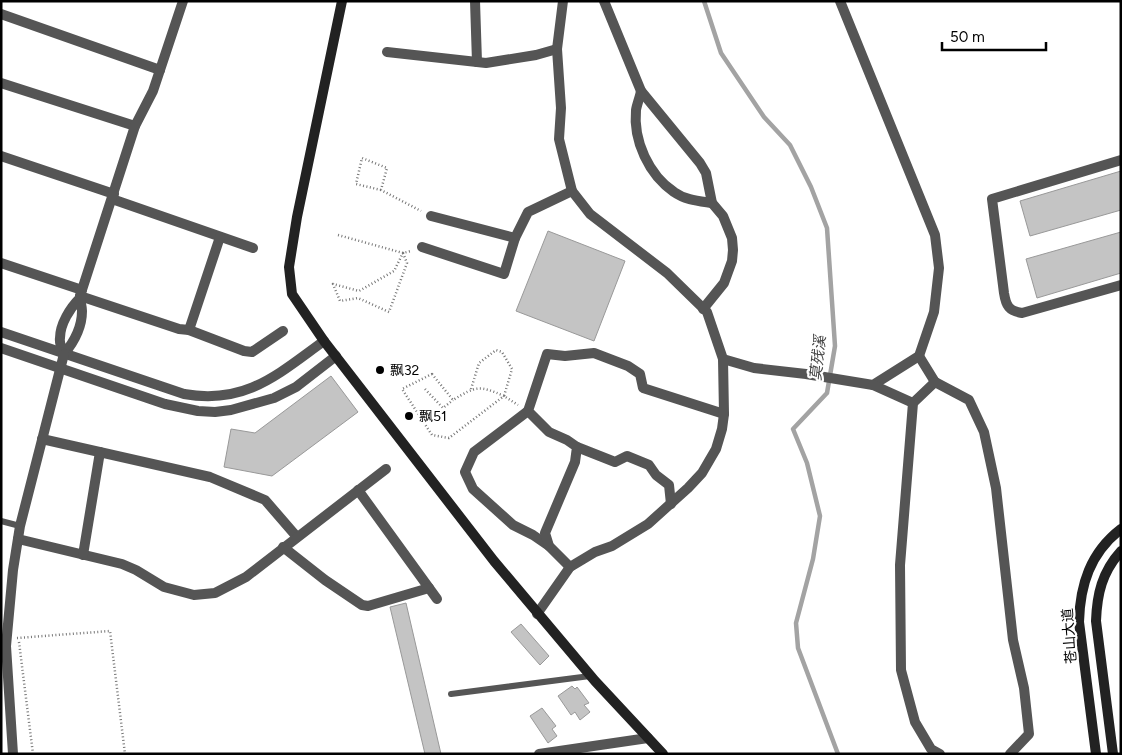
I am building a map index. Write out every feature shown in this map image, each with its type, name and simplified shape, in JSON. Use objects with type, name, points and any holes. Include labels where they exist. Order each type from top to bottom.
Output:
[{"type":"street","points":[[64,354],[59,339],[61,330],[72,306],[81,295],[136,126],[148,102],[160,70],[182,1]]},
{"type":"street","points":[[342,1],[297,217],[289,267],[292,294],[324,341],[494,562],[590,676],[663,754]]},
{"type":"street","points":[[475,1],[477,62]]},
{"type":"street","points":[[537,614],[570,568],[595,552],[612,546],[648,524],[672,504],[702,473],[716,449],[724,414],[724,359],[706,312],[668,274],[590,214],[572,191],[559,140],[560,108],[557,50],[563,1]]},
{"type":"street","points":[[604,1],[641,91],[700,163],[706,173],[712,202],[723,216],[732,238],[732,262],[724,283],[703,309]]},
{"type":"street","points":[[840,1],[935,235],[939,268],[934,312],[919,356],[873,385]]},
{"type":"street","points":[[1,14],[160,70]]},
{"type":"street","points":[[387,52],[486,63],[557,50]]},
{"type":"street","points":[[1,82],[136,126]]},
{"type":"street","points":[[641,91],[636,110],[638,140],[644,155],[658,178],[675,193],[690,199],[712,202]]},
{"type":"street","points":[[1,156],[253,248]]},
{"type":"street","points":[[1121,160],[992,198],[1004,294],[1006,305],[1012,311],[1022,313],[1121,285]]},
{"type":"street","points":[[422,247],[504,274],[515,238],[528,212],[572,191]]},
{"type":"street","points":[[431,216],[515,238]]},
{"type":"street","points":[[189,330],[220,237]]},
{"type":"street","points":[[1,263],[81,295],[179,329],[189,330],[244,352],[252,352],[283,331]]},
{"type":"street","points":[[13,754],[6,723],[5,633],[20,526],[64,354],[73,344],[78,331],[82,311],[81,295]]},
{"type":"street","points":[[1,332],[163,387],[196,396],[211,397],[239,393],[266,382],[324,341]]},
{"type":"street","points":[[1,348],[148,398],[183,409],[198,411],[231,410],[274,398],[296,387],[336,356]]},
{"type":"street","points":[[570,568],[549,546],[534,535],[513,525],[473,488],[465,472],[474,452],[528,411],[547,354],[565,356],[594,353],[628,366],[640,374],[643,388],[724,414]]},
{"type":"street","points":[[919,356],[935,382],[969,400],[984,432],[994,478],[1013,640],[1024,688],[1029,734],[1010,754]]},
{"type":"street","points":[[724,359],[754,368],[873,385],[913,403]]},
{"type":"street","points":[[266,382],[274,398]]},
{"type":"street","points":[[935,382],[913,403],[900,565],[901,670],[915,722],[931,749],[940,754]]},
{"type":"street","points":[[528,411],[549,432],[567,440],[577,448],[615,462],[627,456],[649,465],[656,475],[669,485],[672,504]]},
{"type":"street","points":[[42,438],[210,477],[265,500],[297,537]]},
{"type":"street","points":[[549,546],[545,533],[575,462],[577,448]]},
{"type":"street","points":[[83,555],[100,452]]},
{"type":"street","points":[[18,540],[122,564],[164,587],[194,595],[215,593],[246,577],[386,469]]},
{"type":"street","points":[[358,490],[437,600]]},
{"type":"street","name":"苍山大道","points":[[1096,754],[1079,622],[1080,601],[1083,583],[1089,567],[1099,550],[1121,529]]},
{"type":"street","points":[[283,547],[362,605],[368,606],[429,588]]},
{"type":"street","name":"苍山大道","points":[[1113,754],[1096,621],[1096,603],[1104,574],[1112,560],[1121,551]]},
{"type":"street","points":[[539,754],[648,738]]},
{"type":"lane","points":[[1,521],[20,526]]},
{"type":"lane","points":[[451,694],[590,676]]},
{"type":"path","points":[[381,190],[386,168],[362,158],[356,184],[381,190],[431,216]]},
{"type":"path","points":[[338,235],[403,253],[422,247]]},
{"type":"path","points":[[403,253],[407,263],[389,312],[358,298],[340,301],[333,284],[359,291],[394,271],[403,253]]},
{"type":"path","points":[[453,400],[432,374],[402,389],[432,435],[450,438],[504,396],[512,369],[502,352],[496,350],[479,363],[471,389]]},
{"type":"path","points":[[425,389],[443,408],[471,389],[486,388],[504,396],[528,411]]},
{"type":"path","points":[[5,633],[19,638],[110,631],[125,754]]},
{"type":"path","points":[[19,638],[33,754]]},
{"type":"building","points":[[1121,171],[1121,210],[1030,236],[1020,201]]},
{"type":"building","points":[[548,231],[625,261],[594,341],[516,311]]},
{"type":"building","points":[[1121,232],[1121,273],[1037,298],[1026,259]]},
{"type":"building","points":[[331,376],[358,412],[272,476],[224,467],[231,429],[255,433]]},
{"type":"building","points":[[406,603],[441,754],[425,754],[390,607]]},
{"type":"building","points":[[521,624],[549,656],[540,665],[511,632]]},
{"type":"building","points":[[572,686],[575,689],[577,687],[589,703],[584,705],[590,712],[580,720],[575,712],[571,715],[558,696]]},
{"type":"building","points":[[542,708],[556,726],[552,729],[557,736],[548,743],[530,716]]},
{"type":"waterway","name":"莫残溪","points":[[704,1],[721,53],[764,117],[790,145],[811,187],[827,228],[835,346],[827,393],[793,429],[807,463],[820,516],[813,559],[796,623],[798,648],[838,754]]},
{"type":"place","name":"飘32","points":[[380,370]]},
{"type":"place","name":"飘51","points":[[409,416]]}]
